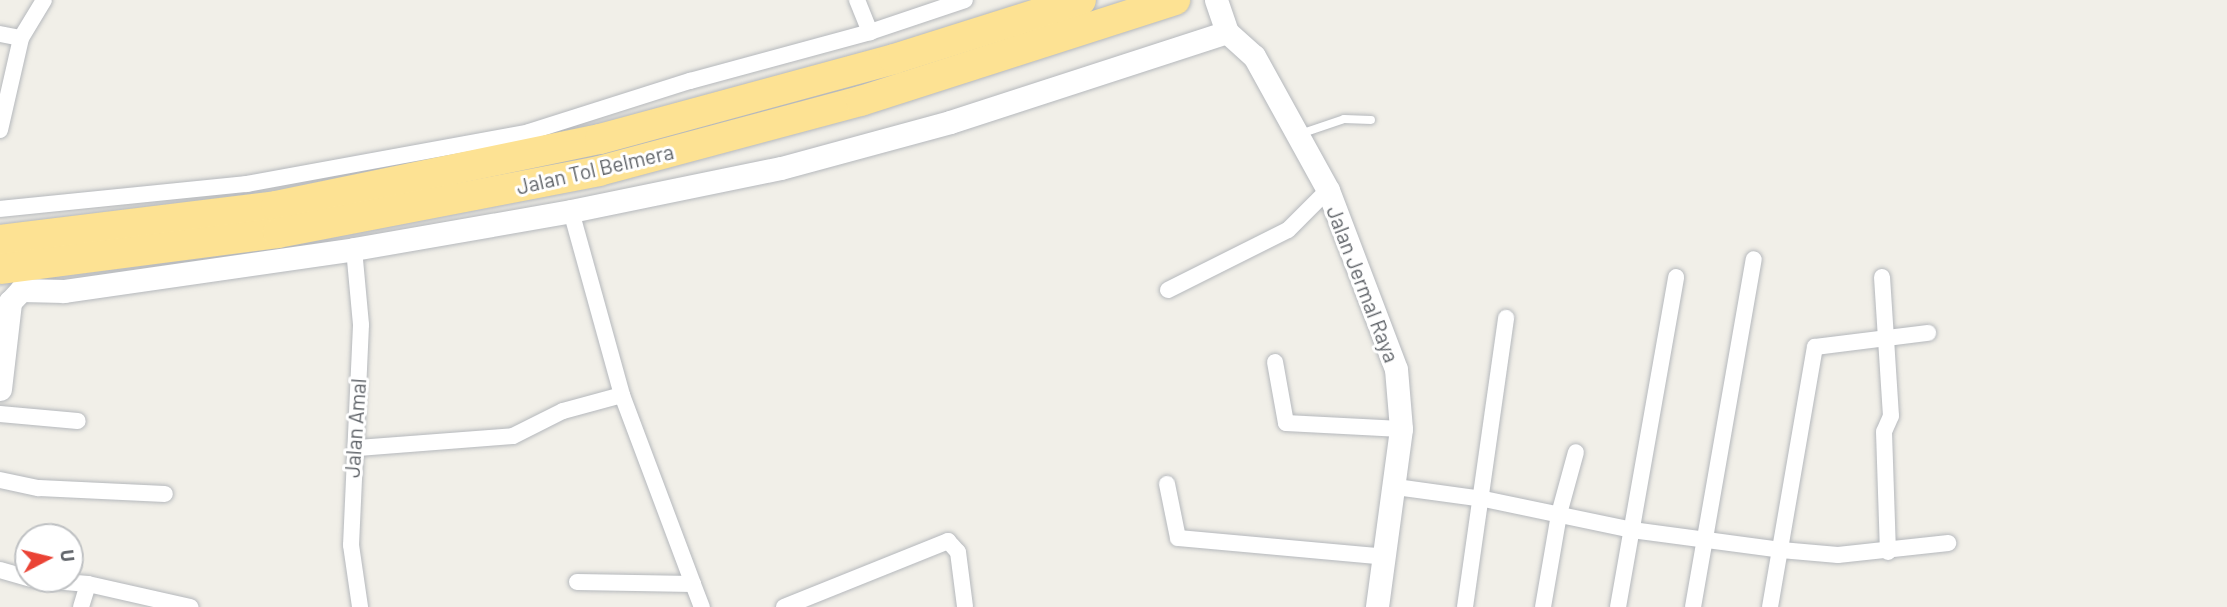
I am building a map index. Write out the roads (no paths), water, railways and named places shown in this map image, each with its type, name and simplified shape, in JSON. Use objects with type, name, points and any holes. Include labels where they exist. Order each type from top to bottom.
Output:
[{"type":"highway","name":"Jalan Tol Belmera","points":[[0,240],[276,206],[600,139],[894,59],[1081,0]]},
{"type":"highway","name":"Jalan Tol Belmera","points":[[0,269],[278,233],[599,171],[861,101],[1175,0]]},
{"type":"street","points":[[0,130],[21,38],[44,0]]},
{"type":"street","points":[[857,0],[870,32]]},
{"type":"street","points":[[0,209],[247,184],[529,132],[690,81],[870,32],[965,0]]},
{"type":"street","points":[[0,376],[5,303],[20,290],[64,290],[354,248],[571,211],[781,168],[898,136],[1227,32],[1216,0]]},
{"type":"street","name":"Jalan Jermal Raya","points":[[1227,32],[1254,56],[1300,134],[1328,190],[1396,369],[1401,429],[1396,486],[1377,607]]},
{"type":"street","points":[[0,34],[21,38]]},
{"type":"street","points":[[1168,290],[1288,230],[1328,190]]},
{"type":"street","points":[[571,211],[621,394],[702,607]]},
{"type":"street","name":"Jalan Amal","points":[[354,248],[361,325],[358,448],[351,477],[351,545],[360,607]]},
{"type":"street","points":[[1693,607],[1754,259]]},
{"type":"street","points":[[1618,607],[1676,277]]},
{"type":"street","points":[[1882,278],[1891,416],[1884,432],[1888,552]]},
{"type":"street","points":[[1465,607],[1484,499],[1506,318]]},
{"type":"street","points":[[1770,607],[1815,347],[1928,333]]},
{"type":"street","points":[[1275,362],[1286,423],[1401,429]]},
{"type":"street","points":[[358,448],[513,436],[563,411],[621,394]]},
{"type":"street","points":[[0,414],[78,421]]},
{"type":"street","points":[[1543,607],[1559,514],[1576,452]]},
{"type":"street","points":[[0,480],[38,488],[165,494]]},
{"type":"street","points":[[1167,484],[1178,538],[1385,557]]},
{"type":"street","points":[[1396,486],[1484,499],[1632,530],[1781,550],[1838,555],[1888,552],[1948,543]]},
{"type":"street","points":[[784,607],[948,541],[958,552],[965,607]]},
{"type":"street","points":[[577,582],[693,584]]},
{"type":"street","points":[[84,584],[190,607]]},
{"type":"street","points":[[81,607],[88,584]]},
{"type":"lane","points":[[1300,134],[1337,120],[1371,120]]}]
